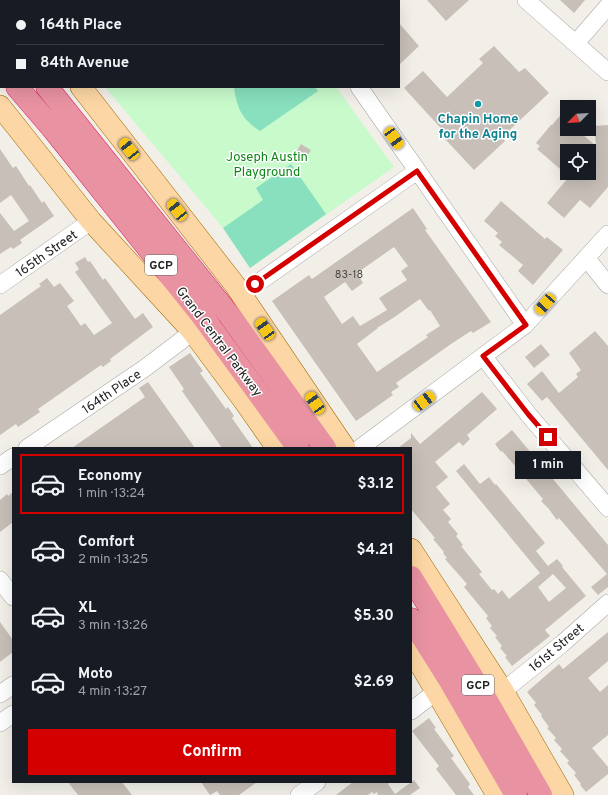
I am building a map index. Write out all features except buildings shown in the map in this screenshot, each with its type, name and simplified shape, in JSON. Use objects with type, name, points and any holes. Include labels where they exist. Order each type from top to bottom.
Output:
[{"type":"highway","name":"Grand Central Parkway","points":[[18,88],[53,129],[203,317],[297,447]]},
{"type":"highway","name":"Grand Central Parkway","points":[[48,88],[230,316],[324,447]]},
{"type":"highway","name":"GCP","points":[[412,579],[488,701],[542,795]]},
{"type":"highway","name":"GCP","points":[[412,621],[450,681],[516,795]]},
{"type":"main road","points":[[82,88],[242,294],[344,447]]},
{"type":"main road","name":"Grand Central Parkway","points":[[1,108],[91,221],[192,331],[277,447]]},
{"type":"main road","points":[[412,551],[503,691],[563,795]]},
{"type":"main road","points":[[412,651],[497,795]]},
{"type":"street","points":[[526,0],[608,72]]},
{"type":"street","points":[[576,43],[608,6]]},
{"type":"street","points":[[360,88],[526,325]]},
{"type":"street","points":[[242,294],[417,171]]},
{"type":"street","name":"165th Street","points":[[0,285],[91,221]]},
{"type":"street","points":[[361,447],[526,325],[608,234]]},
{"type":"street","points":[[586,258],[608,284]]},
{"type":"street","name":"164th Place","points":[[28,447],[144,368],[192,331]]},
{"type":"street","points":[[483,356],[528,414],[608,508]]},
{"type":"street","points":[[0,466],[12,459]]},
{"type":"street","points":[[0,580],[12,596]]},
{"type":"street","name":"161st Street","points":[[503,691],[563,643],[608,603]]},
{"type":"street","points":[[0,694],[12,686]]},
{"type":"street","points":[[412,710],[437,691]]},
{"type":"street","points":[[0,723],[12,715]]},
{"type":"street","points":[[299,795],[315,783]]},
{"type":"green space","name":"Joseph Austin Playground","points":[[106,88],[337,88],[394,167],[250,268],[223,228]]},
{"type":"green space","points":[[234,88],[316,88],[318,91],[260,131],[254,127],[241,113]]},
{"type":"green space","points":[[291,164],[326,214],[250,268],[223,228],[263,200],[256,188]]},
{"type":"place","name":"Chapin Home for the Aging","points":[[478,104]]},
{"type":"route","points":[[255,284],[417,171],[526,325],[483,356],[528,414],[548,437]]}]
